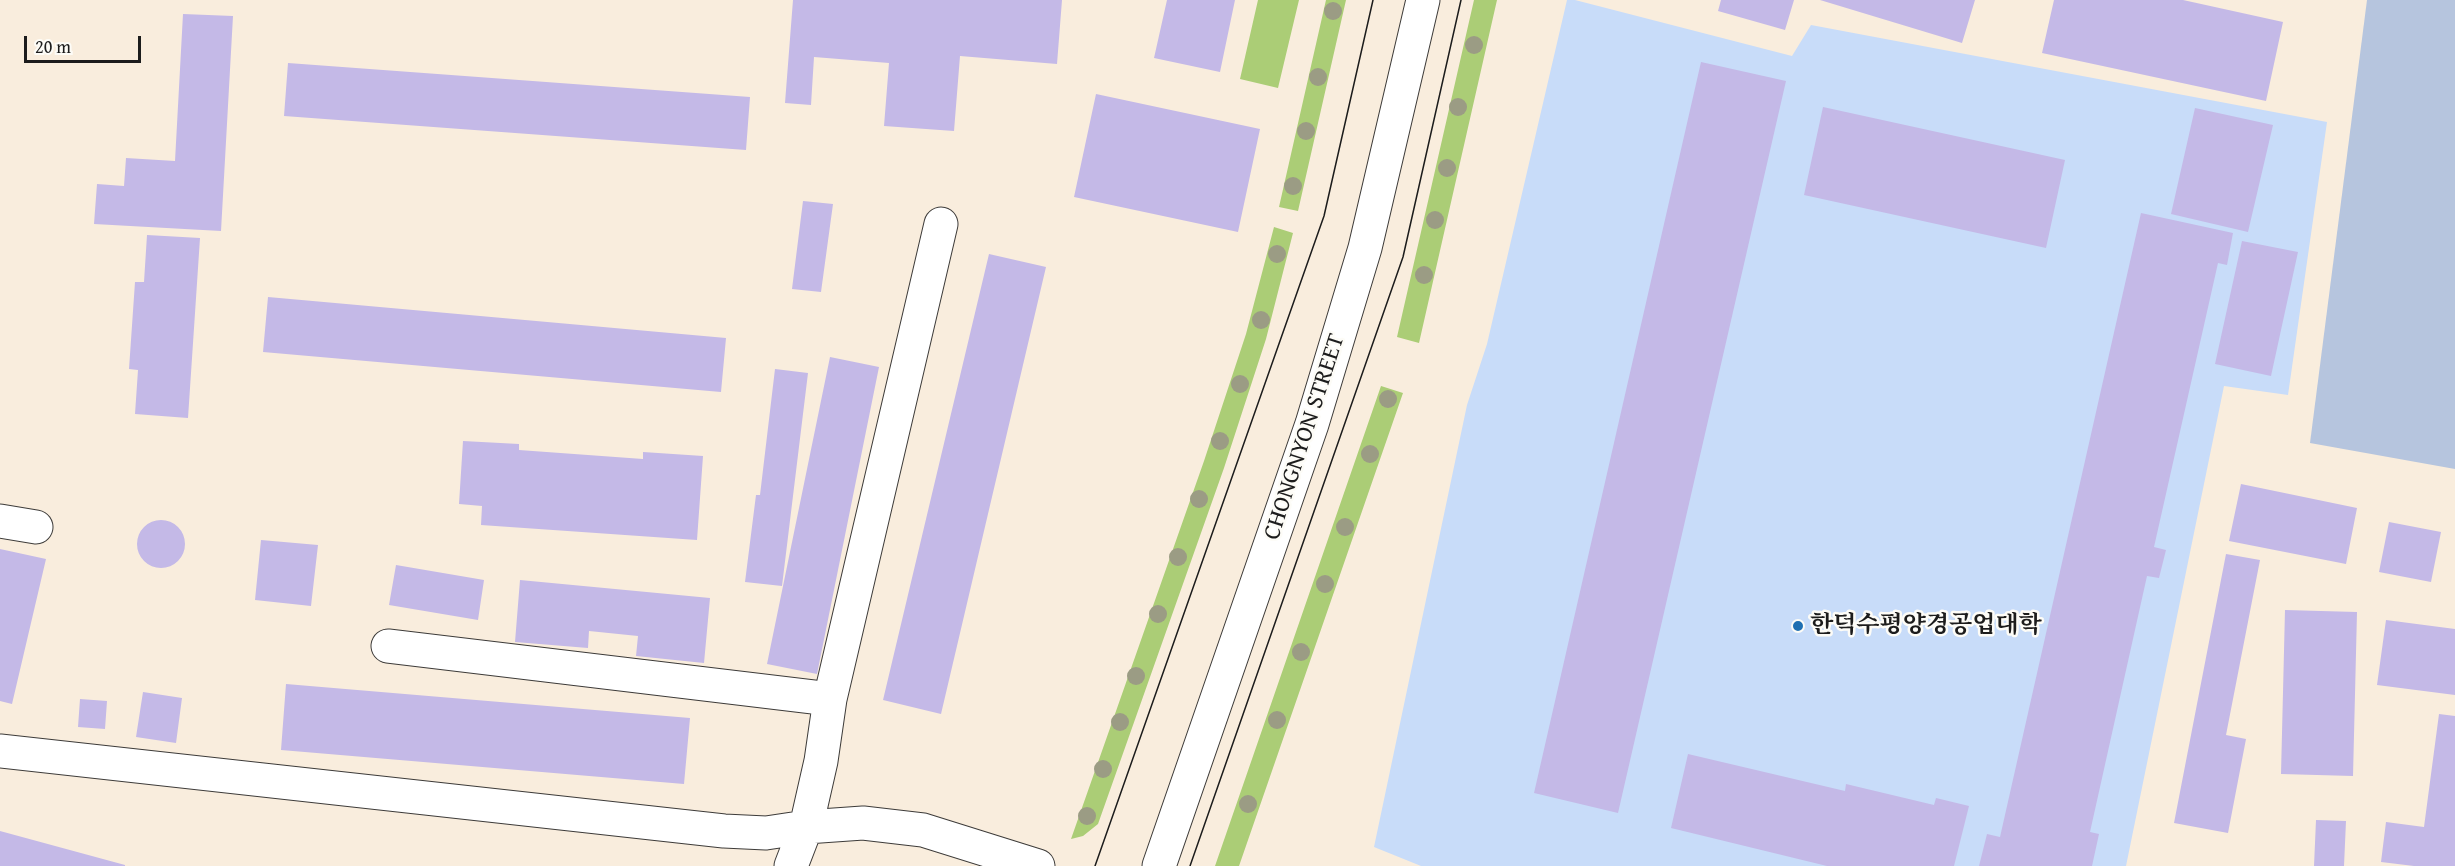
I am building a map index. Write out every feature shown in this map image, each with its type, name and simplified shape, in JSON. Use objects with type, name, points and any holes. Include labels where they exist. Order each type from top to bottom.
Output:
[{"type":"street","name":"CHONGNYON STREET","points":[[1159,866],[1316,413],[1365,248],[1423,0]]},
{"type":"street","points":[[791,866],[806,827],[821,761],[830,699],[941,224]]},
{"type":"street","points":[[0,521],[36,527]]},
{"type":"street","points":[[388,646],[830,699]]},
{"type":"street","points":[[0,751],[724,831],[766,833],[806,827],[863,824],[923,830],[1038,866]]},
{"type":"shaded area","name":"한덕수평양경공업대학","points":[[1567,0],[1575,0],[1792,56],[1811,25],[2327,122],[2288,395],[2224,386],[2126,866],[1421,866],[1374,847],[1467,405],[1487,344]]},
{"type":"shaded area","points":[[2367,0],[2455,0],[2455,469],[2310,443]]},
{"type":"green space","points":[[1258,0],[1299,0],[1278,88],[1240,79]]},
{"type":"green space","points":[[1326,0],[1346,0],[1298,211],[1279,207]]},
{"type":"green space","points":[[1474,0],[1497,0],[1419,343],[1397,337]]},
{"type":"green space","points":[[1274,227],[1293,233],[1266,339],[1224,468],[1098,824],[1083,836],[1071,839],[1204,461],[1246,334]]},
{"type":"green space","points":[[1381,386],[1403,393],[1239,866],[1215,866]]},
{"type":"building","points":[[793,0],[1062,0],[1057,64],[960,56],[954,131],[884,126],[889,63],[814,57],[811,105],[785,103]]},
{"type":"building","points":[[1167,0],[1235,0],[1220,72],[1154,58]]},
{"type":"building","points":[[1721,0],[1794,0],[1785,30],[1718,11]]},
{"type":"building","points":[[1820,0],[1975,0],[1962,43]]},
{"type":"building","points":[[2054,0],[2183,0],[2283,22],[2266,101],[2042,53]]},
{"type":"building","points":[[183,14],[233,16],[221,231],[94,224],[97,184],[124,186],[126,158],[175,161]]},
{"type":"building","points":[[1701,62],[1786,81],[1618,813],[1534,793]]},
{"type":"building","points":[[288,63],[750,97],[746,150],[284,116]]},
{"type":"building","points":[[1096,94],[1260,129],[1238,232],[1074,197]]},
{"type":"building","points":[[1823,107],[2065,160],[2046,248],[1804,195]]},
{"type":"building","points":[[2195,108],[2273,125],[2248,232],[2171,214]]},
{"type":"building","points":[[803,201],[833,204],[821,292],[792,289]]},
{"type":"building","points":[[2141,213],[2233,233],[2227,265],[2218,263],[2154,547],[2166,550],[2159,578],[2147,576],[2090,832],[2099,834],[2092,866],[1979,866],[1987,834],[2000,837]]},
{"type":"building","points":[[147,235],[200,238],[188,418],[135,414],[138,370],[129,369],[135,282],[144,282]]},
{"type":"building","points":[[2242,241],[2298,252],[2271,376],[2215,364]]},
{"type":"building","points":[[989,254],[1046,267],[941,714],[883,700]]},
{"type":"building","points":[[268,297],[726,338],[721,392],[263,352]]},
{"type":"building","points":[[830,357],[879,367],[817,674],[767,664]]},
{"type":"building","points":[[775,369],[808,373],[782,586],[745,582],[756,495],[760,495]]},
{"type":"building","points":[[463,441],[519,444],[519,450],[643,459],[643,452],[703,456],[697,540],[481,525],[482,506],[459,504]]},
{"type":"building","points":[[2241,484],[2357,508],[2346,564],[2229,541]]},
{"type":"building","points":[[161,520],[178,527],[185,544],[178,561],[161,568],[144,561],[137,544],[144,527]]},
{"type":"building","points":[[2389,522],[2441,532],[2431,582],[2379,572]]},
{"type":"building","points":[[261,540],[318,545],[311,606],[255,600]]},
{"type":"building","points":[[0,549],[46,559],[12,704],[0,701]]},
{"type":"building","points":[[2226,554],[2260,560],[2226,735],[2246,739],[2228,833],[2174,823]]},
{"type":"building","points":[[396,565],[484,580],[478,620],[389,605]]},
{"type":"building","points":[[520,580],[710,598],[704,663],[636,656],[638,636],[589,631],[588,648],[515,642]]},
{"type":"building","points":[[2285,610],[2357,612],[2353,776],[2281,774]]},
{"type":"building","points":[[2386,620],[2455,629],[2455,695],[2377,685]]},
{"type":"building","points":[[286,684],[690,718],[684,784],[281,750]]},
{"type":"building","points":[[143,692],[182,698],[176,743],[136,737]]},
{"type":"building","points":[[80,699],[107,701],[105,729],[78,727]]},
{"type":"building","points":[[2439,714],[2455,716],[2455,866],[2414,866],[2381,862],[2386,822],[2424,827]]},
{"type":"building","points":[[1688,754],[1845,791],[1846,784],[1934,805],[1936,798],[1969,806],[1954,866],[1827,866],[1671,828]]},
{"type":"building","points":[[2316,820],[2346,821],[2344,866],[2314,866]]},
{"type":"building","points":[[0,831],[125,865],[125,866],[0,866]]},
{"type":"tram line","points":[[1095,866],[1324,216],[1373,0]]},
{"type":"tram line","points":[[1190,866],[1403,257],[1461,0]]},
{"type":"place","name":"한덕수평양경공업대학","points":[[1798,626]]}]
